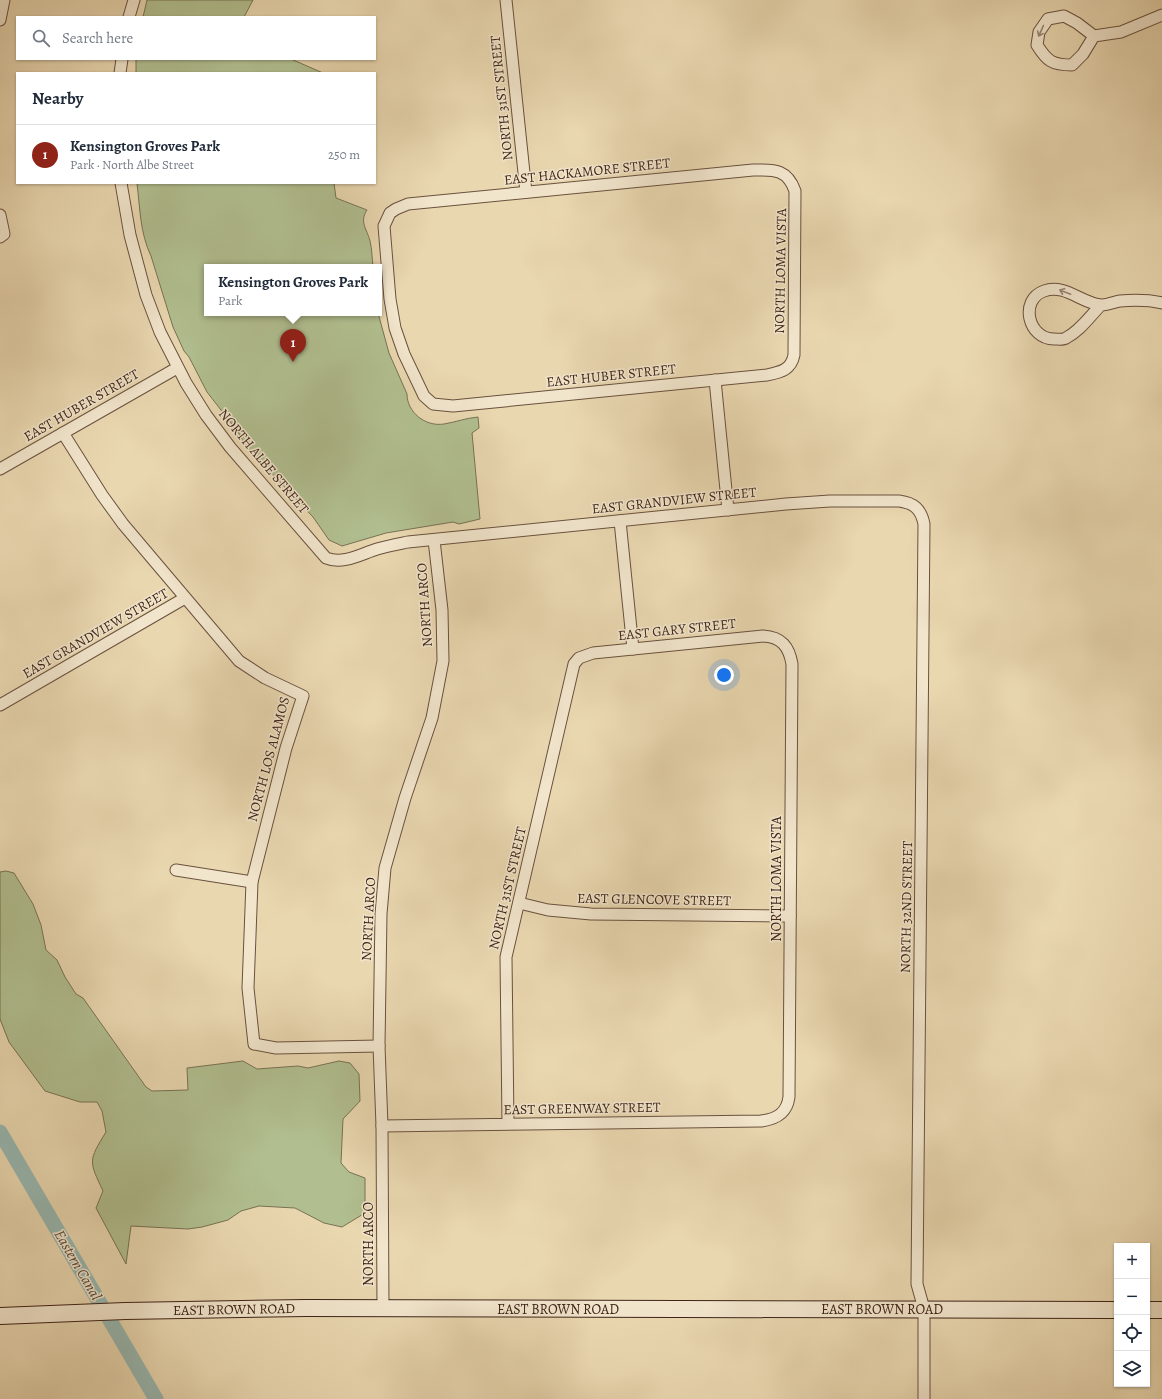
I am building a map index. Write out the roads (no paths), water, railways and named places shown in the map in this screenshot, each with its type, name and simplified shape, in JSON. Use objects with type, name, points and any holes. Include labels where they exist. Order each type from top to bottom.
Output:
[{"type":"main road","name":"EAST BROWN ROAD","points":[[0,1316],[125,1311],[383,1308],[1114,1310]]},
{"type":"main road","points":[[1150,1310],[1162,1310]]},
{"type":"street","points":[[0,20],[4,0]]},
{"type":"street","points":[[130,16],[134,0]]},
{"type":"street","name":"NORTH 31ST STREET","points":[[506,0],[526,192]]},
{"type":"street","points":[[1094,36],[1083,54],[1072,65],[1058,65],[1045,58],[1037,45],[1039,32],[1048,19],[1064,16],[1077,23],[1094,36],[1122,32],[1162,16]]},
{"type":"street","points":[[120,72],[122,60]]},
{"type":"street","name":"EAST HACKAMORE STREET","points":[[434,404],[428,401],[421,390],[404,354],[395,328],[390,299],[384,233],[386,219],[390,213],[396,209],[408,204],[753,170],[774,170],[788,176]]},
{"type":"street","name":"NORTH LOMA VISTA","points":[[788,176],[792,183],[796,198],[794,355],[789,367]]},
{"type":"street","name":"NORTH ALBE STREET","points":[[121,184],[126,216],[140,276],[160,332],[177,368],[195,399],[226,442],[326,558],[332,560],[345,560],[393,545],[434,540]]},
{"type":"street","points":[[0,215],[2,236]]},
{"type":"street","points":[[1101,305],[1080,329],[1065,339],[1048,339],[1036,332],[1028,318],[1032,302],[1043,291],[1056,288],[1101,305],[1120,301],[1153,301],[1162,303]]},
{"type":"street","name":"EAST HUBER STREET","points":[[434,404],[453,406],[767,375],[783,371],[789,367]]},
{"type":"street","name":"EAST HUBER STREET","points":[[0,469],[177,368]]},
{"type":"street","points":[[715,380],[728,510]]},
{"type":"street","name":"NORTH LOS ALAMOS","points":[[63,433],[112,510],[239,661],[265,678],[303,696],[286,748],[252,882],[248,988],[254,1044],[276,1048],[379,1046]]},
{"type":"street","name":"EAST GRANDVIEW STREET","points":[[434,540],[830,501],[899,501],[917,507]]},
{"type":"street","name":"NORTH 32ND STREET","points":[[917,507],[923,517],[924,524],[917,1284],[924,1309],[924,1399]]},
{"type":"street","points":[[620,521],[633,649]]},
{"type":"street","name":"NORTH ARCO","points":[[383,1308],[382,1126],[379,1046],[381,914],[385,868],[405,798],[432,718],[443,660],[442,610],[434,540]]},
{"type":"street","name":"EAST GRANDVIEW STREET","points":[[0,705],[185,598]]},
{"type":"street","name":"EAST GARY STREET","points":[[574,664],[579,658],[593,653],[763,636],[778,639],[784,643]]},
{"type":"street","name":"NORTH LOMA VISTA","points":[[782,1114],[786,1109],[789,1096],[792,664],[788,649],[784,643]]},
{"type":"street","name":"NORTH 31ST STREET","points":[[508,1124],[506,957],[574,664]]},
{"type":"street","points":[[176,870],[252,882]]},
{"type":"street","name":"EAST GLENCOVE STREET","points":[[519,903],[548,910],[591,914],[790,916]]},
{"type":"street","name":"EAST GREENWAY STREET","points":[[382,1126],[761,1121],[776,1118],[782,1114]]},
{"type":"waterway","name":"Eastern Canal","points":[[0,1132],[156,1399]]},
{"type":"place","name":"Kensington Groves Park","points":[[293,362]]}]
